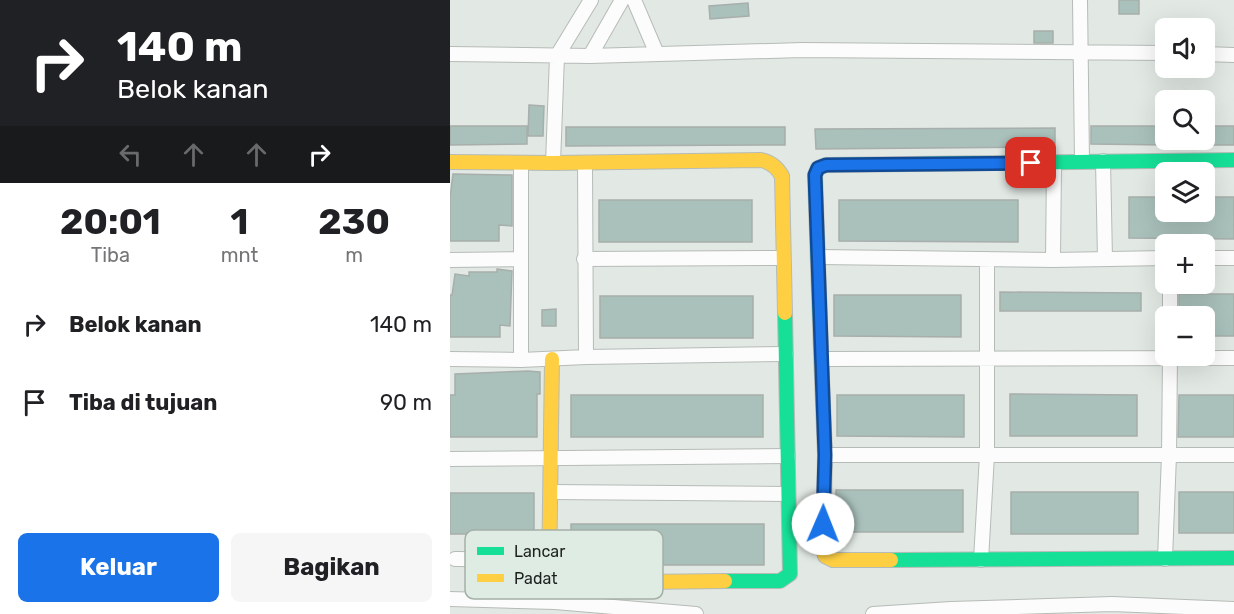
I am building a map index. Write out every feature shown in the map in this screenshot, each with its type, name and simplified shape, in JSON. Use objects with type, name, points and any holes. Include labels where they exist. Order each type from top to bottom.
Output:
[{"type":"street","points":[[553,164],[557,56],[591,0]]},
{"type":"street","points":[[590,56],[622,0]]},
{"type":"street","points":[[634,0],[657,54]]},
{"type":"street","points":[[1080,0],[1082,160]]},
{"type":"street","points":[[450,54],[590,56],[802,50],[1155,53]]},
{"type":"street","points":[[1215,54],[1234,55]]},
{"type":"street","points":[[1234,160],[1082,160],[1054,163],[826,165],[818,168],[815,175],[825,455],[823,548],[825,556],[833,560],[1234,558]]},
{"type":"street","points":[[450,162],[553,164],[768,161],[778,169],[782,176],[790,574],[780,581],[663,582]]},
{"type":"street","points":[[1103,161],[1105,259]]},
{"type":"street","points":[[585,163],[586,357]]},
{"type":"street","points":[[1053,260],[1054,163]]},
{"type":"street","points":[[521,164],[522,360]]},
{"type":"street","points":[[819,257],[1053,260],[1155,258]]},
{"type":"street","points":[[584,260],[783,258]]},
{"type":"street","points":[[1215,258],[1234,258]]},
{"type":"street","points":[[450,260],[521,259]]},
{"type":"street","points":[[981,560],[987,455],[987,259]]},
{"type":"street","points":[[450,359],[522,360],[786,354]]},
{"type":"street","points":[[822,358],[1155,357]]},
{"type":"street","points":[[1215,358],[1234,358]]},
{"type":"street","points":[[550,530],[552,359]]},
{"type":"street","points":[[1165,559],[1170,366]]},
{"type":"street","points":[[825,455],[1234,455]]},
{"type":"street","points":[[450,459],[788,456]]},
{"type":"street","points":[[551,492],[787,494]]},
{"type":"street","points":[[455,559],[465,559]]},
{"type":"street","points":[[450,599],[555,602],[696,614]]},
{"type":"street","points":[[873,614],[1112,604],[1234,609]]},
{"type":"building","points":[[1119,0],[1139,0],[1139,14],[1119,14]]},
{"type":"building","points":[[748,3],[749,16],[710,19],[709,6]]},
{"type":"building","points":[[1034,31],[1053,31],[1053,43],[1034,43]]},
{"type":"building","points":[[529,105],[544,106],[543,136],[528,136]]},
{"type":"building","points":[[450,126],[527,126],[527,144],[450,145]]},
{"type":"building","points":[[1091,126],[1155,126],[1155,145],[1091,144]]},
{"type":"building","points":[[1215,126],[1234,126],[1234,145],[1215,145]]},
{"type":"building","points":[[566,127],[785,127],[785,145],[566,146]]},
{"type":"building","points":[[1055,128],[1055,147],[816,149],[815,129]]},
{"type":"building","points":[[453,174],[512,175],[512,226],[499,225],[499,241],[450,241],[450,198]]},
{"type":"building","points":[[1129,197],[1155,197],[1155,222],[1215,222],[1215,197],[1234,197],[1234,239],[1215,239],[1215,234],[1155,234],[1155,238],[1129,238]]},
{"type":"building","points":[[599,200],[752,200],[752,242],[599,242]]},
{"type":"building","points":[[839,200],[1018,200],[1018,242],[839,241]]},
{"type":"building","points":[[497,269],[512,271],[510,326],[500,325],[500,337],[450,337],[450,295],[452,295],[455,274],[469,276],[469,272],[497,272]]},
{"type":"building","points":[[1000,292],[1141,293],[1141,311],[1000,311]]},
{"type":"building","points":[[1179,294],[1234,294],[1234,336],[1215,336],[1215,306],[1179,306]]},
{"type":"building","points":[[834,295],[961,295],[961,337],[834,336]]},
{"type":"building","points":[[600,296],[753,296],[753,338],[600,338]]},
{"type":"building","points":[[556,309],[556,326],[542,326],[542,310]]},
{"type":"building","points":[[540,372],[540,394],[537,394],[537,437],[450,437],[450,395],[455,395],[455,374]]},
{"type":"building","points":[[1010,394],[1137,395],[1137,436],[1010,436]]},
{"type":"building","points":[[571,395],[763,395],[763,437],[571,437]]},
{"type":"building","points":[[837,395],[964,395],[964,437],[837,436]]},
{"type":"building","points":[[1179,395],[1234,395],[1234,437],[1178,437]]},
{"type":"building","points":[[836,490],[963,490],[963,532],[836,532]]},
{"type":"building","points":[[1011,492],[1138,492],[1138,534],[1011,534]]},
{"type":"building","points":[[1179,492],[1234,492],[1234,533],[1179,533]]},
{"type":"building","points":[[450,493],[534,493],[534,530],[465,530],[465,534],[450,534]]},
{"type":"building","points":[[571,524],[764,524],[764,565],[663,565],[663,530],[571,530]]},
{"type":"traffic: fast","points":[[821,352],[815,175],[818,168],[826,165],[1234,160]]},
{"type":"traffic: fast","points":[[725,581],[780,581],[790,574],[785,313]]},
{"type":"traffic: fast","points":[[891,560],[1234,558]]},
{"type":"traffic: slow","points":[[450,162],[761,160],[768,162],[782,176],[785,313]]},
{"type":"traffic: slow","points":[[821,352],[825,455],[823,548],[825,556],[833,560],[891,560]]},
{"type":"traffic: slow","points":[[550,530],[552,359]]},
{"type":"traffic: slow","points":[[663,582],[725,581]]},
{"type":"route","points":[[823,524],[825,455],[815,175],[818,168],[826,165],[1031,163]]}]
